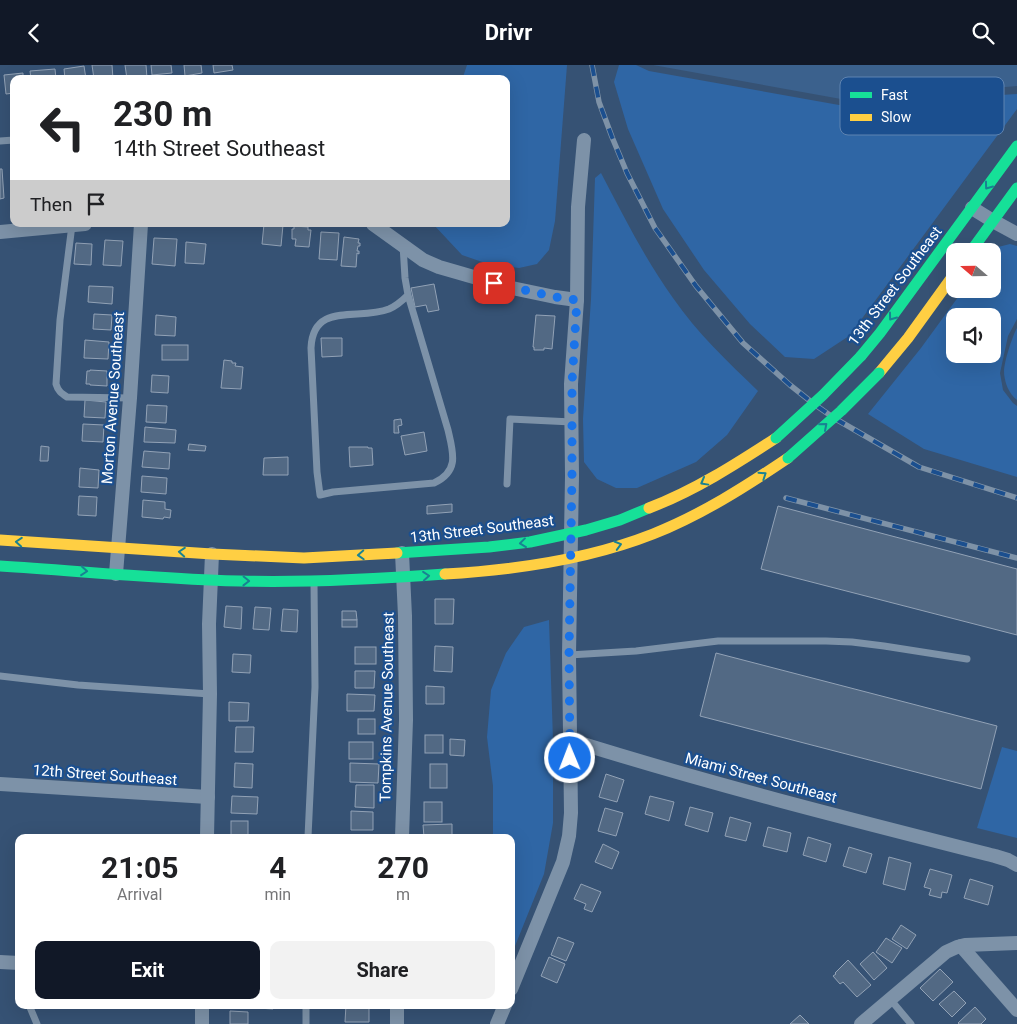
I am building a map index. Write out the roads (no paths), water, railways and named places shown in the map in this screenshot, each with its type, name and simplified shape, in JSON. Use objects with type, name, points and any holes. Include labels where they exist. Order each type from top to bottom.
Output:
[{"type":"main road","name":"13th Street Southeast","points":[[0,540],[304,558],[489,547],[530,542],[620,520],[658,505],[731,467],[776,438],[823,395],[861,356],[880,333],[1017,146]]},
{"type":"main road","points":[[977,243],[1017,188]]},
{"type":"main road","points":[[0,566],[210,580],[314,582],[403,578],[526,566],[571,558],[633,541],[714,505],[788,458],[841,411],[879,373],[946,285]]},
{"type":"street","points":[[515,979],[563,862],[569,836],[571,813],[569,655],[572,383],[577,300],[578,207],[584,140]]},
{"type":"street","points":[[972,208],[1017,235]]},
{"type":"street","points":[[0,232],[49,227]]},
{"type":"street","name":"Morton Avenue Southeast","points":[[116,574],[141,227]]},
{"type":"street","points":[[377,227],[423,260],[439,267],[512,288],[577,300]]},
{"type":"street","name":"Tompkins Avenue Southeast","points":[[402,553],[406,720],[402,834]]},
{"type":"street","points":[[207,834],[210,580],[212,554]]},
{"type":"street","name":"Miami Street Southeast","points":[[570,740],[790,804],[1002,858],[1017,865]]},
{"type":"street","name":"12th Street Southeast","points":[[0,784],[208,797]]},
{"type":"street","points":[[861,1024],[946,952],[961,946],[1017,943]]},
{"type":"street","points":[[961,946],[1017,1010]]},
{"type":"street","points":[[0,962],[15,963]]},
{"type":"street","points":[[202,1009],[202,1024]]},
{"type":"street","points":[[397,1009],[397,1024]]},
{"type":"street","points":[[497,1024],[503,1009]]},
{"type":"lane","points":[[78,227],[60,320],[56,384],[61,393],[67,397],[130,398]]},
{"type":"lane","points":[[403,245],[408,295],[448,429],[454,458],[453,465],[449,473],[434,483],[333,492],[320,495],[317,473],[311,348],[314,329],[319,323],[328,318],[390,309],[408,295]]},
{"type":"lane","points":[[508,484],[510,419],[572,422]]},
{"type":"lane","points":[[308,834],[316,687],[314,582]]},
{"type":"lane","points":[[569,655],[636,651],[718,641],[826,641],[884,646],[967,659]]},
{"type":"lane","points":[[0,676],[78,685],[210,694]]},
{"type":"lane","points":[[890,999],[911,1024]]},
{"type":"lane","points":[[31,1009],[37,1024]]},
{"type":"lane","points":[[306,1009],[306,1024]]},
{"type":"railway","points":[[592,65],[599,102],[612,137],[627,173],[655,228],[696,286],[743,343],[814,404],[834,418],[919,467],[1017,498]]},
{"type":"railway","points":[[786,498],[1017,558]]}]
